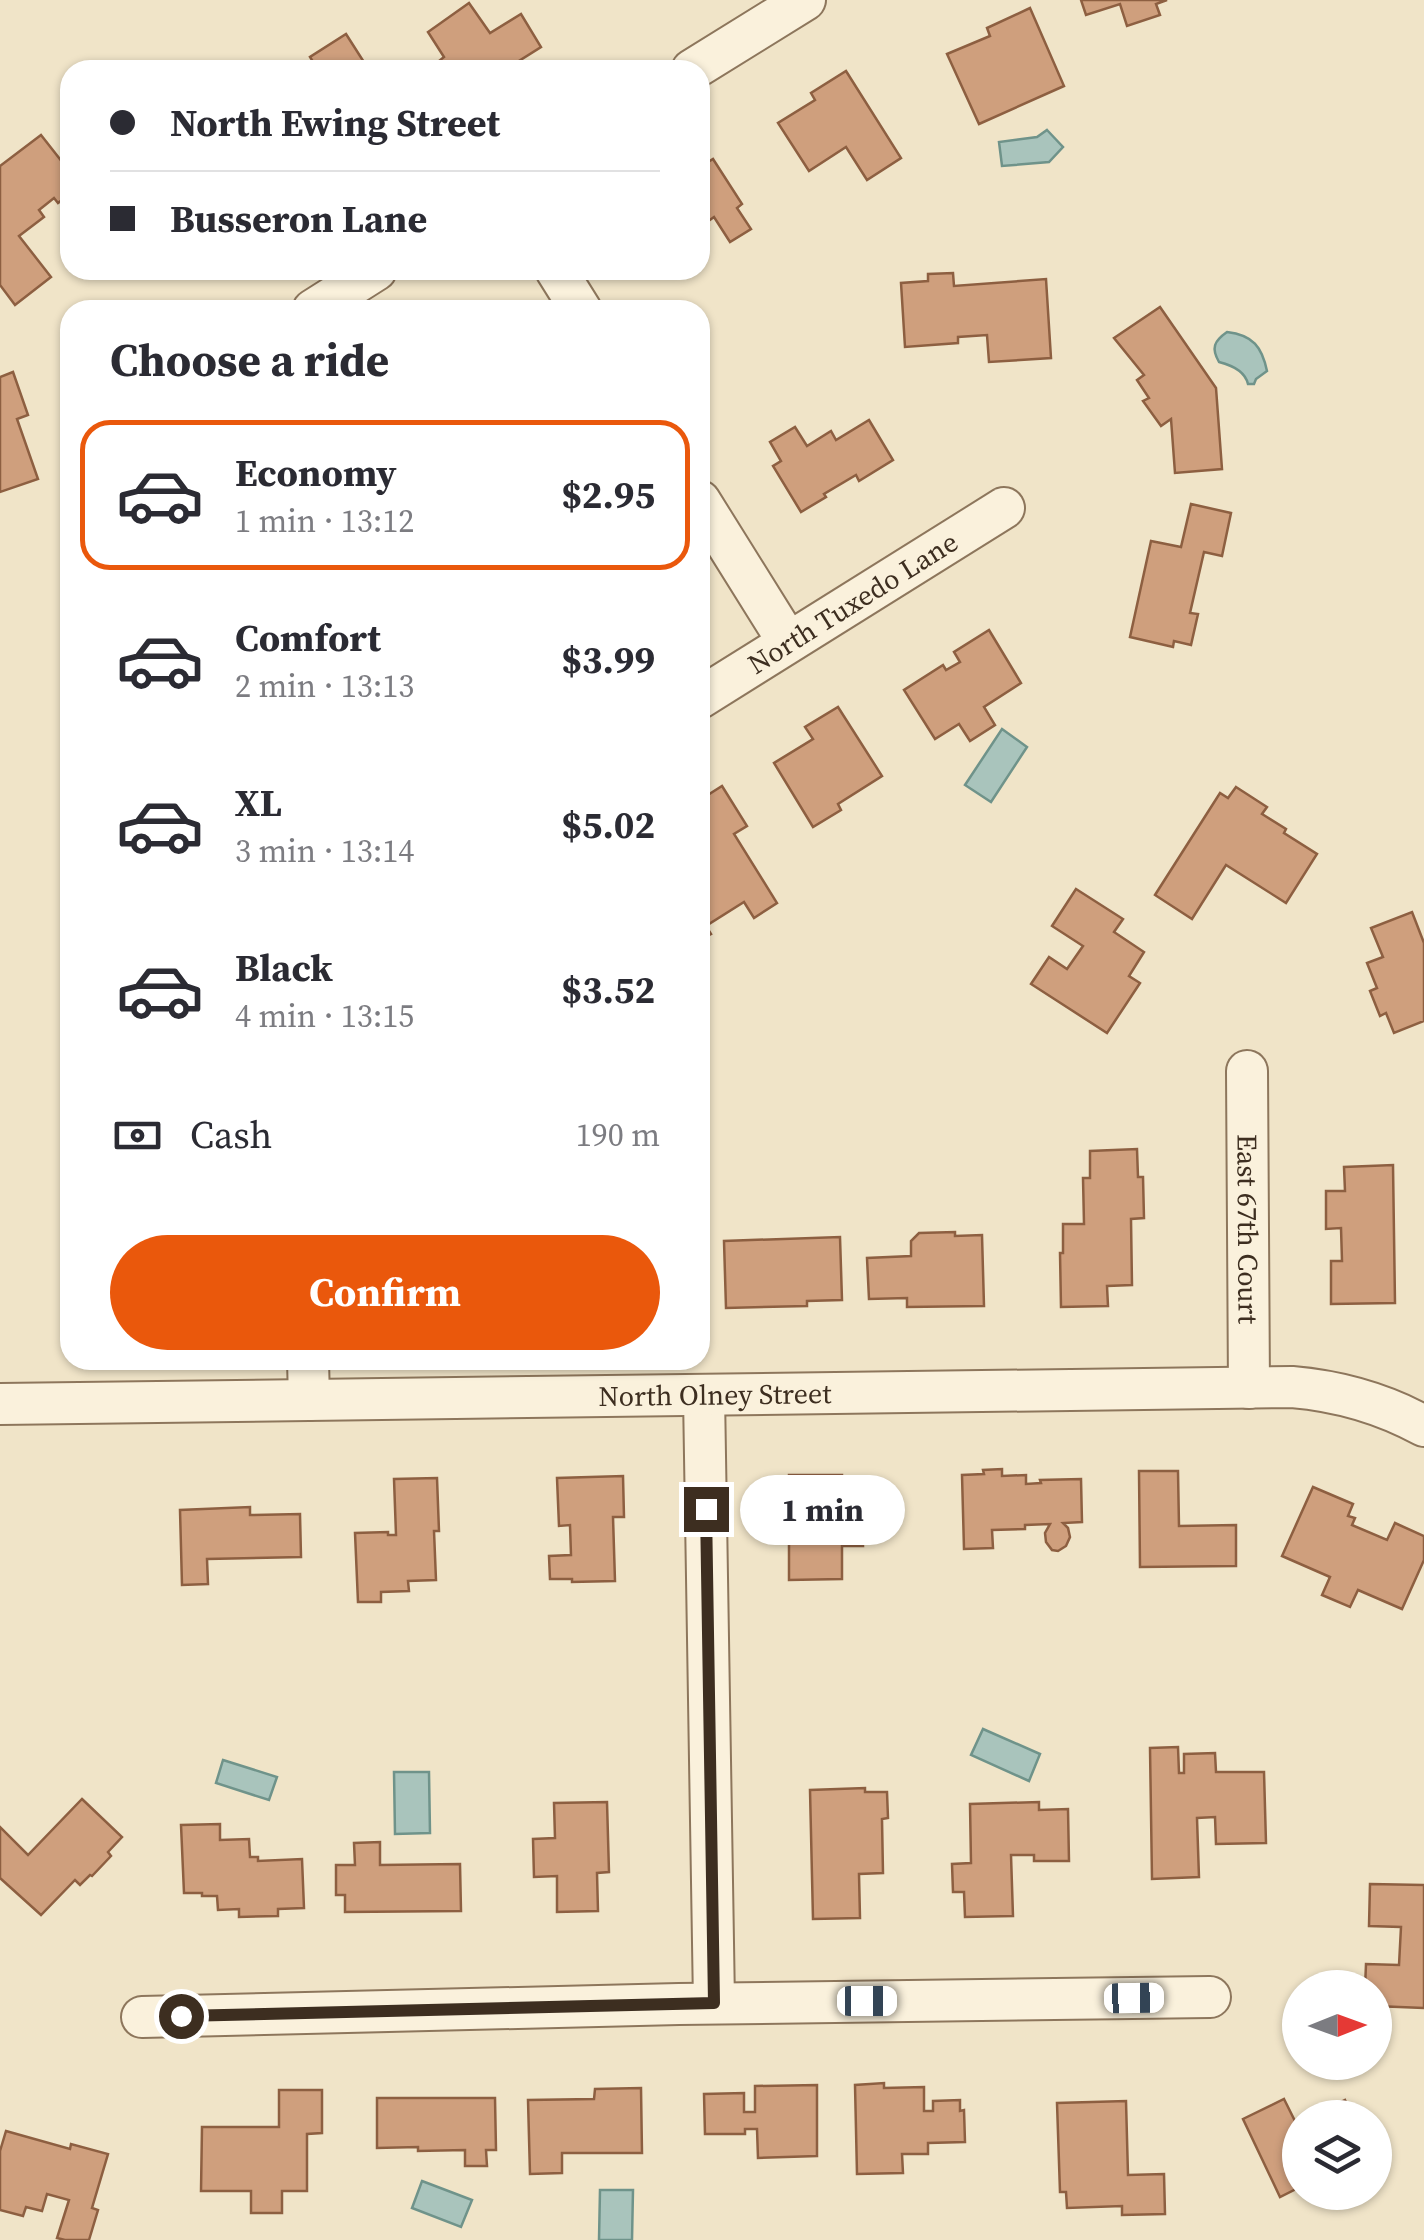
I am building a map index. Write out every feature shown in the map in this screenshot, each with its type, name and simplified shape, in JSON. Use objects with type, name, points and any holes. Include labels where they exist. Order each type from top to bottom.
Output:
[{"type":"street","points":[[708,60],[805,0]]},
{"type":"street","points":[[328,300],[360,280]]},
{"type":"street","name":"North Tuxedo Lane","points":[[710,692],[1004,508]]},
{"type":"street","points":[[710,517],[788,642]]},
{"type":"street","name":"East 67th Court","points":[[1246,1070],[1248,1388]]},
{"type":"street","points":[[308,1370],[308,1400]]},
{"type":"street","name":"North Olney Street","points":[[0,1404],[1292,1387],[1344,1394],[1390,1409],[1424,1426]]},
{"type":"street","points":[[704,1395],[714,2003]]},
{"type":"street","points":[[142,2017],[714,2003],[1210,1997]]},
{"type":"water","points":[[1047,130],[1063,147],[1049,162],[1002,166],[999,142],[1037,137]]},
{"type":"water","points":[[1227,332],[1250,339],[1262,355],[1267,371],[1254,384],[1248,384],[1237,369],[1219,362],[1215,345]]},
{"type":"water","points":[[1002,729],[1027,747],[991,802],[965,785]]},
{"type":"water","points":[[983,1729],[1040,1754],[1029,1781],[971,1755]]},
{"type":"water","points":[[223,1760],[277,1777],[269,1800],[216,1783]]},
{"type":"water","points":[[394,1772],[429,1772],[430,1833],[395,1834]]},
{"type":"water","points":[[422,2181],[472,2200],[461,2227],[412,2208]]},
{"type":"water","points":[[600,2190],[633,2190],[632,2240],[599,2240]]},
{"type":"building","points":[[1081,0],[1167,0],[1156,4],[1160,15],[1127,26],[1120,4],[1086,15]]},
{"type":"building","points":[[469,3],[490,33],[521,14],[541,47],[520,60],[440,60],[444,57],[428,32]]},
{"type":"building","points":[[1030,8],[1064,86],[979,124],[947,54],[990,36],[987,28]]},
{"type":"building","points":[[346,34],[363,60],[312,60],[310,57]]},
{"type":"building","points":[[846,71],[901,158],[867,180],[846,147],[809,171],[778,123],[815,100],[811,93]]},
{"type":"building","points":[[41,135],[60,159],[60,202],[54,198],[39,210],[44,217],[19,236],[51,277],[15,305],[0,285],[0,166]]},
{"type":"building","points":[[713,159],[742,204],[737,208],[751,229],[730,242],[714,217],[710,220]]},
{"type":"building","points":[[953,273],[954,286],[1046,279],[1051,358],[989,362],[987,335],[958,337],[958,343],[905,347],[901,283],[928,281],[928,274]]},
{"type":"building","points":[[1160,307],[1216,388],[1222,469],[1175,473],[1171,419],[1161,426],[1143,401],[1149,398],[1137,380],[1144,375],[1114,338]]},
{"type":"building","points":[[13,372],[28,415],[17,419],[38,479],[0,492],[0,377]]},
{"type":"building","points":[[869,420],[893,460],[859,481],[856,475],[801,512],[773,466],[781,461],[770,442],[795,427],[807,446],[831,431],[836,440]]},
{"type":"building","points":[[1191,504],[1231,513],[1222,556],[1204,552],[1190,613],[1198,614],[1191,645],[1174,641],[1173,647],[1130,637],[1151,541],[1181,547]]},
{"type":"building","points":[[989,630],[1021,683],[984,707],[995,725],[970,741],[959,724],[935,739],[904,690],[943,665],[946,670],[960,662],[954,652]]},
{"type":"building","points":[[838,707],[882,776],[838,804],[841,810],[813,827],[774,763],[813,739],[805,727]]},
{"type":"building","points":[[722,786],[747,826],[734,834],[777,903],[754,918],[744,902],[710,923],[710,794]]},
{"type":"building","points":[[1236,787],[1267,807],[1262,814],[1286,829],[1284,833],[1317,854],[1286,903],[1226,865],[1192,919],[1155,895],[1220,793],[1228,798]]},
{"type":"building","points":[[1076,889],[1123,919],[1114,932],[1144,952],[1129,976],[1140,983],[1107,1033],[1031,984],[1049,957],[1067,969],[1083,946],[1052,926]]},
{"type":"building","points":[[1412,912],[1424,943],[1424,1021],[1394,1033],[1386,1013],[1380,1016],[1370,991],[1377,988],[1367,963],[1383,957],[1371,928]]},
{"type":"building","points":[[1137,1149],[1138,1177],[1143,1177],[1144,1218],[1131,1219],[1132,1285],[1107,1286],[1108,1306],[1061,1307],[1063,1224],[1084,1224],[1083,1178],[1090,1178],[1090,1151]]},
{"type":"building","points":[[1393,1165],[1395,1303],[1331,1304],[1331,1261],[1342,1261],[1341,1228],[1326,1229],[1326,1191],[1345,1191],[1344,1167]]},
{"type":"building","points":[[955,1232],[955,1236],[982,1235],[984,1306],[907,1307],[907,1298],[869,1299],[867,1258],[911,1256],[911,1241],[919,1233]]},
{"type":"building","points":[[840,1237],[842,1300],[807,1301],[807,1306],[726,1308],[724,1241]]},
{"type":"building","points":[[1002,1469],[1002,1476],[1026,1475],[1026,1484],[1081,1479],[1082,1522],[1063,1523],[1070,1537],[1066,1546],[1052,1550],[1046,1542],[1050,1524],[992,1530],[993,1548],[964,1549],[962,1475]]},
{"type":"building","points":[[1139,1471],[1178,1471],[1179,1526],[1236,1525],[1236,1566],[1140,1567]]},
{"type":"building","points":[[789,1475],[842,1475],[842,1519],[862,1519],[863,1546],[842,1546],[842,1579],[789,1580]]},
{"type":"building","points":[[623,1476],[624,1517],[613,1517],[615,1581],[550,1579],[549,1556],[571,1555],[570,1525],[559,1526],[557,1478]]},
{"type":"building","points":[[437,1478],[436,1580],[408,1581],[409,1591],[381,1592],[381,1602],[358,1602],[355,1533],[396,1535],[394,1479]]},
{"type":"building","points":[[1313,1487],[1353,1504],[1348,1516],[1355,1518],[1352,1525],[1387,1540],[1395,1523],[1424,1536],[1424,1560],[1402,1609],[1358,1590],[1350,1607],[1322,1595],[1330,1577],[1282,1556]]},
{"type":"building","points":[[250,1507],[250,1515],[300,1514],[301,1557],[207,1559],[208,1584],[182,1585],[180,1510]]},
{"type":"building","points":[[1178,1747],[1179,1773],[1184,1773],[1184,1754],[1215,1753],[1216,1772],[1264,1772],[1266,1843],[1216,1844],[1215,1817],[1197,1818],[1199,1877],[1152,1879],[1150,1748]]},
{"type":"building","points":[[865,1788],[865,1792],[887,1792],[888,1818],[882,1819],[883,1873],[859,1874],[860,1918],[813,1919],[810,1790]]},
{"type":"building","points":[[82,1799],[122,1837],[92,1876],[80,1885],[75,1880],[41,1915],[0,1878],[0,1827],[28,1855]]},
{"type":"building","points":[[607,1802],[609,1872],[597,1873],[598,1911],[557,1912],[557,1876],[534,1877],[533,1839],[555,1838],[554,1803]]},
{"type":"building","points":[[1039,1802],[1039,1810],[1068,1809],[1069,1861],[1034,1861],[1034,1855],[1011,1855],[1013,1916],[965,1917],[964,1892],[953,1892],[952,1864],[971,1863],[970,1804]]},
{"type":"building","points":[[220,1824],[220,1840],[249,1839],[250,1857],[258,1857],[258,1861],[302,1859],[304,1908],[278,1909],[278,1916],[239,1917],[239,1909],[218,1910],[217,1896],[184,1893],[181,1825]]},
{"type":"building","points":[[380,1842],[380,1865],[460,1864],[461,1911],[345,1912],[345,1895],[336,1895],[336,1865],[355,1865],[354,1843]]},
{"type":"building","points":[[1370,1884],[1424,1885],[1424,2008],[1392,2007],[1392,1970],[1366,1970],[1366,1964],[1399,1965],[1401,1927],[1369,1926]]},
{"type":"building","points":[[884,2083],[884,2088],[924,2087],[924,2111],[933,2111],[933,2101],[960,2100],[965,2142],[928,2143],[928,2154],[902,2154],[903,2173],[857,2174],[855,2085]]},
{"type":"building","points":[[817,2085],[817,2156],[758,2158],[757,2129],[745,2129],[745,2134],[705,2134],[704,2094],[744,2093],[744,2112],[755,2112],[755,2086]]},
{"type":"building","points":[[641,2088],[642,2153],[562,2153],[562,2173],[530,2174],[528,2100],[594,2099],[595,2089]]},
{"type":"building","points":[[279,2090],[322,2090],[322,2133],[307,2134],[307,2191],[282,2191],[282,2213],[251,2213],[251,2191],[201,2191],[202,2127],[279,2127]]},
{"type":"building","points":[[377,2098],[495,2098],[496,2150],[486,2150],[487,2166],[465,2166],[465,2150],[377,2148]]},
{"type":"building","points":[[1284,2100],[1280,2197],[1243,2119]]},
{"type":"building","points":[[1126,2101],[1128,2175],[1164,2174],[1165,2214],[1122,2215],[1122,2206],[1067,2208],[1066,2192],[1060,2192],[1057,2103]]},
{"type":"building","points":[[6,2131],[70,2149],[71,2144],[108,2154],[92,2208],[98,2210],[89,2240],[57,2238],[69,2200],[47,2194],[42,2211],[26,2207],[23,2216],[0,2210],[0,2151]]},
{"type":"route","points":[[181,2016],[714,2003],[706,1509]]}]
